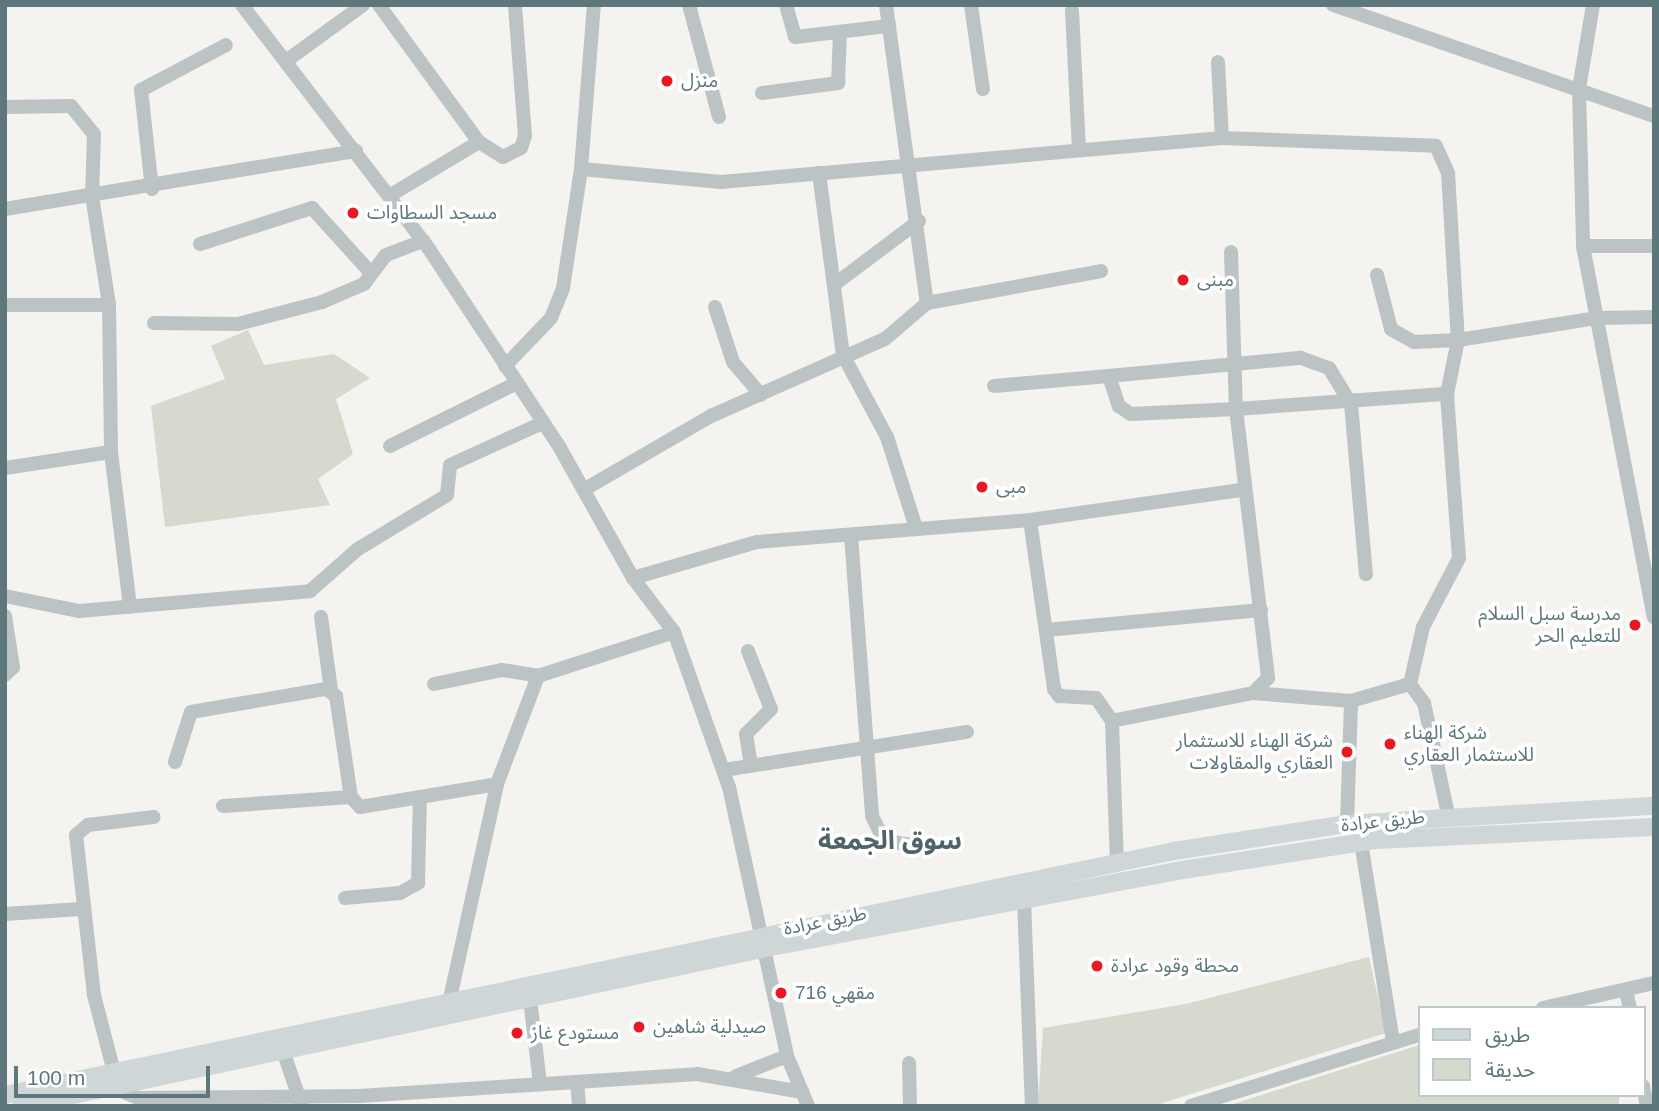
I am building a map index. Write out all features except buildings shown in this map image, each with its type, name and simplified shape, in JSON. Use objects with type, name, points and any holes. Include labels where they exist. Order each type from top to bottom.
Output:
[{"type":"main road","name":"طريق عرادة","points":[[5,1095],[283,1051],[530,999],[765,941],[1117,862],[1347,824],[1448,814],[1654,806]]},
{"type":"main road","points":[[1577,809],[1578,831]]},
{"type":"main road","name":"طريق عرادة","points":[[21,1106],[112,1079],[449,1003],[765,941],[1361,842],[1654,827]]},
{"type":"street","points":[[242,5],[423,241],[585,489],[633,578],[674,632],[724,770],[765,941],[788,1056],[808,1106]]},
{"type":"street","points":[[286,61],[363,5]]},
{"type":"street","points":[[379,5],[479,142],[503,157],[524,143],[515,5]]},
{"type":"street","points":[[505,366],[537,338],[559,298],[581,169],[594,5]]},
{"type":"street","points":[[690,5],[719,117]]},
{"type":"street","points":[[786,5],[795,37],[889,26]]},
{"type":"street","points":[[886,5],[919,221],[928,303]]},
{"type":"street","points":[[971,5],[983,89]]},
{"type":"street","points":[[1333,5],[1370,11],[1654,116]]},
{"type":"street","points":[[1593,5],[1579,89],[1583,246],[1654,617]]},
{"type":"street","points":[[1072,11],[1079,150]]},
{"type":"street","points":[[762,93],[838,83],[840,33]]},
{"type":"street","points":[[152,189],[141,90],[226,45]]},
{"type":"street","points":[[1218,62],[1222,138]]},
{"type":"street","points":[[5,107],[78,109],[94,134],[92,196],[109,305],[111,452],[130,607]]},
{"type":"street","points":[[581,169],[698,181],[1222,138],[1436,146],[1448,173],[1458,340],[1447,394],[1461,549],[1423,627],[1410,684],[1424,703],[1448,814]]},
{"type":"street","points":[[389,196],[479,142]]},
{"type":"street","points":[[5,209],[152,189],[356,151]]},
{"type":"street","points":[[819,173],[843,355],[887,438],[915,525]]},
{"type":"street","points":[[200,244],[312,208],[371,273]]},
{"type":"street","points":[[835,284],[919,221]]},
{"type":"street","points":[[154,323],[255,321],[330,299],[364,284],[386,255],[423,241]]},
{"type":"street","points":[[1583,246],[1654,246]]},
{"type":"street","points":[[1231,253],[1241,490],[1261,610],[1268,678],[1253,693]]},
{"type":"street","points":[[585,489],[711,416],[843,355],[886,339],[928,303],[1101,271]]},
{"type":"street","points":[[1377,275],[1391,329],[1414,342],[1458,340],[1597,318],[1654,317]]},
{"type":"street","points":[[5,304],[109,305]]},
{"type":"street","points":[[715,307],[733,362],[761,395]]},
{"type":"street","points":[[994,386],[1234,362],[1312,361],[1335,373],[1351,404],[1366,574]]},
{"type":"street","points":[[1109,376],[1119,406],[1131,414],[1351,404],[1447,394]]},
{"type":"street","points":[[390,446],[517,383]]},
{"type":"street","points":[[5,596],[72,611],[321,587],[358,549],[447,495],[450,465],[541,423]]},
{"type":"street","points":[[5,468],[111,452]]},
{"type":"street","points":[[633,578],[728,547],[851,535],[915,525],[1030,520],[1241,490]]},
{"type":"street","points":[[1030,520],[1056,694],[1096,698],[1112,721],[1117,862]]},
{"type":"street","points":[[851,535],[867,743],[877,833],[894,844],[926,847]]},
{"type":"street","points":[[1046,630],[1261,610]]},
{"type":"street","points":[[5,617],[13,667],[5,675]]},
{"type":"street","points":[[321,617],[331,690],[351,797],[360,807],[497,783]]},
{"type":"street","points":[[434,684],[502,670],[538,676],[674,632]]},
{"type":"street","points":[[748,651],[771,709],[746,734],[751,765]]},
{"type":"street","points":[[449,1003],[497,783],[538,676]]},
{"type":"street","points":[[1112,721],[1253,693],[1351,701],[1410,684]]},
{"type":"street","points":[[175,762],[187,716],[197,709],[331,690]]},
{"type":"street","points":[[1347,824],[1351,701]]},
{"type":"street","points":[[724,770],[867,743],[967,732]]},
{"type":"street","points":[[223,806],[351,797]]},
{"type":"street","points":[[345,898],[400,893],[418,883],[420,797]]},
{"type":"street","points":[[154,817],[79,831],[81,909],[112,1079],[138,1098],[186,1101],[358,1101],[540,1084],[736,1076],[788,1056]]},
{"type":"street","points":[[1361,842],[1393,1041]]},
{"type":"street","points":[[1024,900],[1032,1106]]},
{"type":"street","points":[[5,914],[81,909]]},
{"type":"street","points":[[1554,1006],[1654,983]]},
{"type":"street","points":[[1626,991],[1629,1006]]},
{"type":"street","points":[[530,999],[540,1084]]},
{"type":"street","points":[[1191,1106],[1418,1035]]},
{"type":"street","points":[[283,1051],[300,1101]]},
{"type":"street","points":[[909,1063],[910,1106]]},
{"type":"street","points":[[736,1076],[774,1092],[802,1092]]},
{"type":"street","points":[[577,1082],[579,1106]]},
{"type":"green space","points":[[248,330],[264,365],[334,354],[370,378],[336,399],[353,454],[318,479],[330,505],[165,527],[151,406],[225,379],[211,346]]},
{"type":"green space","points":[[1369,957],[1386,1033],[1153,1106],[1038,1106],[1043,1028],[1186,1004]]},
{"type":"green space","points":[[1418,1045],[1418,1097],[1620,1097],[1618,1106],[1227,1106]]},
{"type":"place","name":"منزل","points":[[667,81]]},
{"type":"place","name":"مسجد السطاوات","points":[[353,213]]},
{"type":"place","name":"مبنى","points":[[1183,280]]},
{"type":"place","name":"مبى","points":[[982,487]]},
{"type":"place","name":"مدرسة سبل السلام للتعليم الحر","points":[[1635,625]]},
{"type":"place","name":"شركة الهناء للاستثمار العقاري","points":[[1390,744]]},
{"type":"place","name":"شركة الهناء للاستثمار العقاري والمقاولات","points":[[1347,752]]},
{"type":"place","name":"محطة وقود عرادة","points":[[1097,966]]},
{"type":"place","name":"مقهي 716","points":[[781,993]]},
{"type":"place","name":"صيدلية شاهين","points":[[639,1027]]},
{"type":"place","name":"مستودع غاز","points":[[517,1033]]},
{"type":"district","name":"سوق الجمعة","points":[[890,841]]}]
